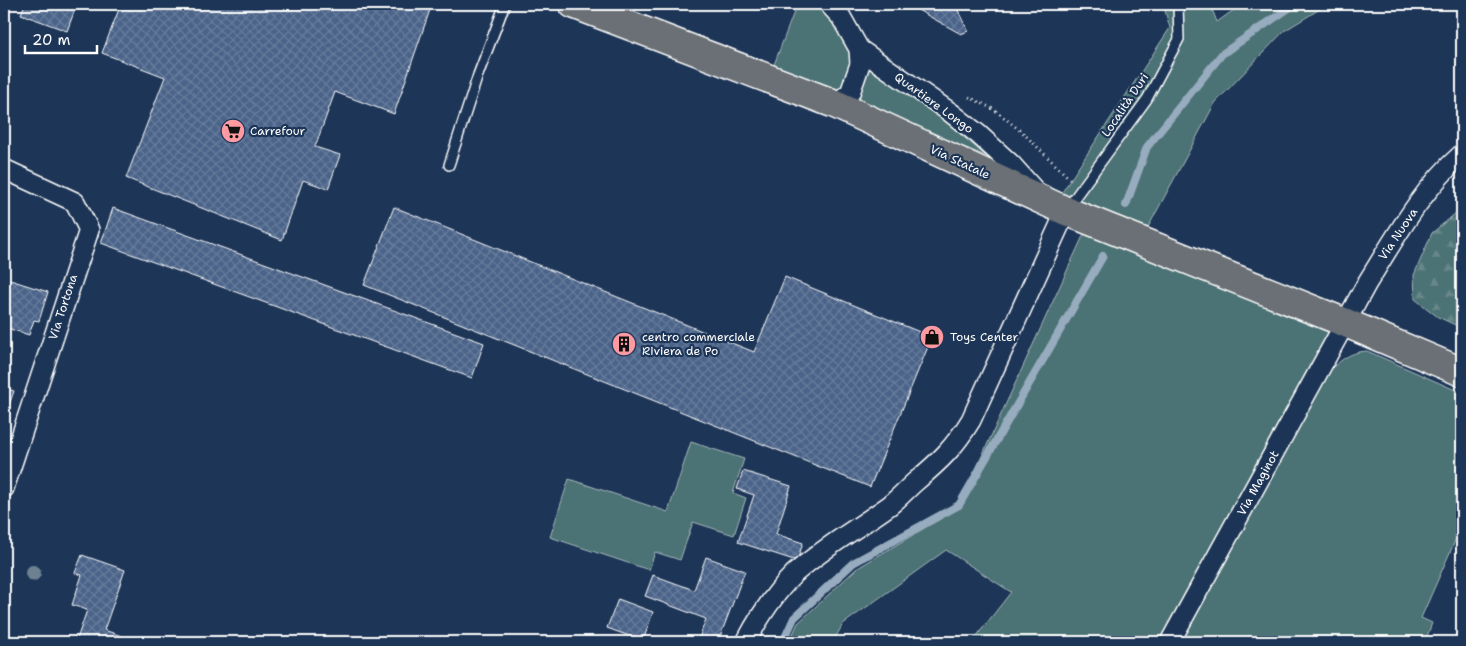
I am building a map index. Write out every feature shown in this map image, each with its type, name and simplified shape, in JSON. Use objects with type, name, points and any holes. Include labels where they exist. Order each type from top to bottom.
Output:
[{"type":"main road","name":"Via Statale","points":[[573,4],[835,104],[1055,206],[1346,323],[1462,372]]},
{"type":"street","name":"Quartiere Longo","points":[[829,4],[841,17],[859,49],[950,112],[978,134],[1055,206]]},
{"type":"street","points":[[835,104],[850,93],[860,64],[859,49]]},
{"type":"street","name":"Via Nuova","points":[[1346,323],[1367,283],[1401,228],[1445,170],[1462,154]]},
{"type":"street","name":"Via Tortona","points":[[4,169],[75,202],[89,230],[4,488]]},
{"type":"street","points":[[746,642],[757,620],[794,575],[828,546],[890,504],[946,455],[959,439],[971,420],[1055,206]]},
{"type":"street","name":"Via Maginot","points":[[1170,642],[1346,323]]},
{"type":"lane","points":[[449,165],[478,75],[505,4]]},
{"type":"lane","name":"Località Duri","points":[[1055,206],[1083,187],[1147,99],[1179,39],[1178,4]]},
{"type":"path","points":[[964,95],[995,110],[1023,133],[1066,176],[1083,187]]},
{"type":"green space","points":[[797,4],[839,4],[875,62],[986,156],[772,70]]},
{"type":"green space","points":[[1163,4],[1210,4],[1217,22],[1242,4],[1328,4],[1284,31],[1215,103],[1145,233],[1333,325],[1158,642],[972,642],[1011,592],[946,550],[843,624],[833,642],[789,642],[798,623],[856,569],[958,508],[1094,212],[1059,197],[1170,28]]},
{"type":"green space","points":[[1462,208],[1462,328],[1438,317],[1415,299],[1414,275],[1432,233]]},
{"type":"green space","points":[[1367,351],[1462,393],[1462,475],[1457,485],[1462,488],[1462,525],[1421,618],[1432,623],[1425,642],[1176,642],[1326,374],[1354,353]]},
{"type":"green space","points":[[691,442],[744,459],[733,493],[746,498],[734,535],[693,522],[680,560],[655,552],[649,570],[550,537],[569,479],[668,512]]},
{"type":"building","points":[[25,4],[77,4],[67,31],[21,14]]},
{"type":"building","name":"Carrefour","points":[[121,4],[432,4],[394,114],[335,92],[315,147],[340,155],[328,189],[303,180],[282,240],[126,178],[165,77],[102,53]]},
{"type":"building","points":[[907,4],[955,4],[968,31],[961,34]]},
{"type":"building","name":"centro commerciale Riviera de Po","points":[[394,207],[754,352],[785,277],[932,337],[870,487],[364,285]]},
{"type":"building","points":[[113,208],[484,343],[472,378],[101,243]]},
{"type":"building","points":[[4,278],[48,292],[39,321],[34,320],[29,335],[4,327]]},
{"type":"building","points":[[4,371],[10,373],[5,388],[14,391],[9,405],[4,403]]},
{"type":"building","points":[[743,471],[791,486],[776,534],[803,543],[797,561],[738,542],[754,495],[737,489]]},
{"type":"building","points":[[82,555],[125,570],[104,630],[130,639],[129,642],[76,642],[87,610],[72,605],[82,575],[75,573]]},
{"type":"building","points":[[706,557],[745,571],[718,642],[698,641],[706,619],[645,596],[653,575],[694,590]]},
{"type":"building","points":[[618,599],[653,612],[643,641],[607,628]]},
{"type":"waterway","points":[[1126,205],[1147,147],[1222,54],[1295,4]]},
{"type":"waterway","points":[[783,642],[794,618],[853,563],[959,505],[1103,256]]},
{"type":"place","name":"Carrefour","points":[[233,131]]},
{"type":"place","name":"Toys Center","points":[[932,337]]},
{"type":"place","name":"centro commerciale Riviera de Po","points":[[624,344]]}]
